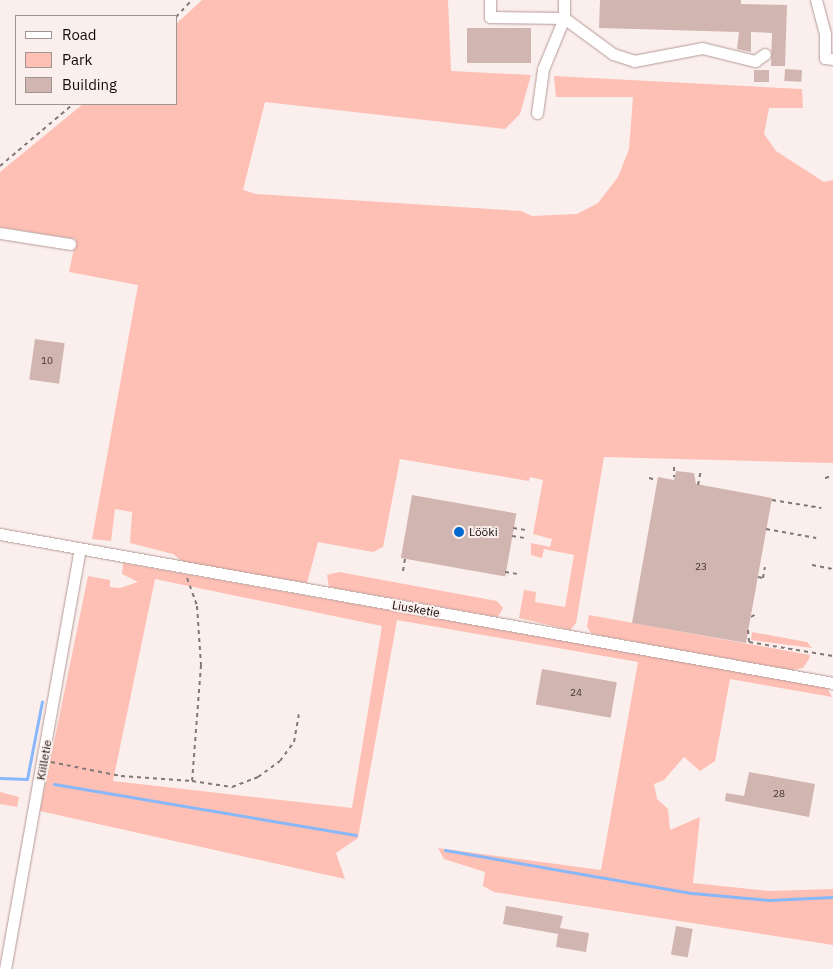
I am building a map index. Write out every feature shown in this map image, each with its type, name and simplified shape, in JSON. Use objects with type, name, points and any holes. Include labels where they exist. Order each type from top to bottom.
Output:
[{"type":"street","points":[[490,0],[490,17],[564,18],[613,54],[634,61],[702,48],[755,61],[765,54]]},
{"type":"street","points":[[537,113],[543,69],[564,18],[564,0]]},
{"type":"street","points":[[816,0],[825,34],[825,58],[833,59]]},
{"type":"street","points":[[0,233],[70,244]]},
{"type":"street","name":"Liusketie","points":[[0,534],[80,550],[183,566],[833,683]]},
{"type":"street","name":"Kiilletie","points":[[5,969],[44,760],[80,550]]},
{"type":"path","points":[[178,15],[192,0]]},
{"type":"path","points":[[0,166],[72,105]]},
{"type":"path","points":[[674,467],[674,477]]},
{"type":"path","points":[[698,485],[701,469]]},
{"type":"path","points":[[825,478],[833,476]]},
{"type":"path","points":[[649,478],[657,480]]},
{"type":"path","points":[[772,500],[820,508]]},
{"type":"path","points":[[513,528],[525,530]]},
{"type":"path","points":[[766,530],[816,538]]},
{"type":"path","points":[[512,536],[524,538]]},
{"type":"path","points":[[403,571],[406,558]]},
{"type":"path","points":[[812,565],[833,569]]},
{"type":"path","points":[[183,566],[197,606],[201,665],[192,781]]},
{"type":"path","points":[[758,577],[763,578],[765,567]]},
{"type":"path","points":[[505,572],[517,574]]},
{"type":"path","points":[[751,617],[756,614]]},
{"type":"path","points":[[748,630],[749,642],[833,656]]},
{"type":"path","points":[[44,760],[121,776],[192,781],[232,787],[258,777],[280,761],[294,742],[299,713]]},
{"type":"green space","points":[[202,0],[448,0],[451,71],[531,75],[520,114],[505,129],[265,102],[243,190],[256,194],[521,211],[532,216],[577,214],[598,203],[618,177],[629,149],[633,97],[556,97],[554,76],[802,89],[803,108],[769,108],[764,134],[776,151],[824,182],[833,180],[833,463],[604,457],[576,623],[570,630],[519,618],[524,590],[536,592],[535,602],[565,607],[574,555],[544,549],[542,558],[531,555],[531,543],[550,547],[552,539],[533,534],[543,480],[530,477],[529,481],[400,459],[383,547],[373,552],[318,542],[307,583],[183,562],[173,554],[130,543],[132,512],[115,509],[111,541],[92,539],[138,285],[69,272],[76,239],[0,227],[0,172],[82,105],[178,105],[178,22]]},
{"type":"green space","points":[[123,563],[827,688],[832,697],[730,679],[715,761],[700,771],[684,757],[664,780],[654,784],[657,799],[668,809],[670,830],[700,817],[693,883],[769,891],[833,889],[833,945],[494,892],[483,886],[485,872],[444,859],[438,848],[601,870],[638,662],[397,620],[358,838],[336,853],[345,879],[40,811],[88,576],[110,580],[110,587],[120,588],[138,582],[122,574]],"holes":[[[155,579],[382,626],[352,808],[113,781]]]},
{"type":"green space","points":[[339,572],[497,601],[503,608],[498,617],[329,587],[327,575]]},
{"type":"green space","points":[[589,615],[810,655],[803,668],[792,670],[592,634],[587,627]]},
{"type":"green space","points":[[752,632],[807,642],[812,648],[751,640]]},
{"type":"green space","points":[[0,792],[19,797],[17,807],[0,804]]},
{"type":"building","points":[[600,0],[741,0],[741,4],[787,5],[785,66],[771,66],[772,33],[751,32],[751,52],[737,49],[739,32],[599,28]]},
{"type":"building","points":[[467,28],[531,28],[531,63],[467,63]]},
{"type":"building","points":[[785,69],[802,70],[801,82],[784,81]]},
{"type":"building","points":[[754,70],[769,70],[769,82],[754,82]]},
{"type":"building","points":[[35,339],[65,343],[59,384],[29,380]]},
{"type":"building","points":[[676,471],[694,473],[696,484],[772,498],[746,643],[632,623],[658,477],[674,480]]},
{"type":"building","name":"Lööki","points":[[412,495],[516,513],[505,576],[401,558]]},
{"type":"building","points":[[542,669],[617,682],[611,718],[536,704]]},
{"type":"building","points":[[749,772],[815,784],[809,817],[725,801],[726,793],[744,796]]},
{"type":"building","points":[[506,906],[563,916],[560,928],[589,933],[586,952],[556,947],[558,934],[503,924]]},
{"type":"building","points":[[676,926],[693,929],[688,958],[671,955]]},
{"type":"waterway","points":[[0,778],[27,779],[42,701]]},
{"type":"waterway","points":[[54,784],[356,835]]},
{"type":"waterway","points":[[445,850],[692,893],[769,900],[833,897]]},
{"type":"place","name":"Lööki","points":[[459,532]]}]
